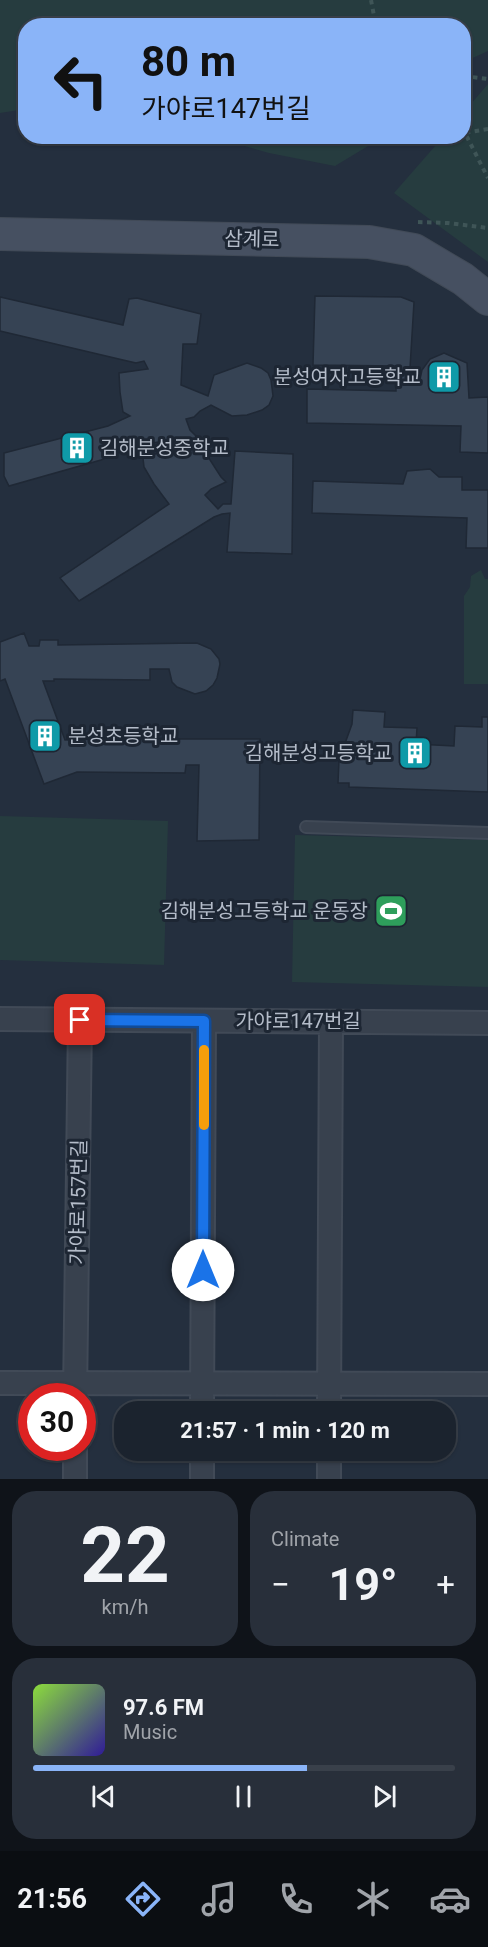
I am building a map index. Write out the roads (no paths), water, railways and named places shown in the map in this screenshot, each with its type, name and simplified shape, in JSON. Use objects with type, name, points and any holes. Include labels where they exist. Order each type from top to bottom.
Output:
[{"type":"street","name":"삼계로","points":[[0,234],[369,242],[414,250],[463,279],[488,299]]},
{"type":"street","name":"가야로147번길","points":[[0,1019],[488,1023]]},
{"type":"street","name":"가야로157번길","points":[[76,1383],[80,1020]]},
{"type":"street","points":[[202,1401],[204,1021]]},
{"type":"street","points":[[329,1401],[331,1022]]},
{"type":"street","points":[[0,1383],[18,1385]]},
{"type":"street","points":[[96,1389],[202,1384],[488,1384]]},
{"type":"street","points":[[75,1461],[75,1479]]},
{"type":"street","points":[[202,1461],[202,1479]]},
{"type":"street","points":[[329,1461],[329,1479]]},
{"type":"lane","points":[[306,827],[488,833]]},
{"type":"place","name":"분성여자고등학교","points":[[444,377]]},
{"type":"place","name":"김해분성중학교","points":[[77,448]]},
{"type":"place","name":"분성초등학교","points":[[45,736]]},
{"type":"place","name":"김해분성고등학교","points":[[415,753]]},
{"type":"place","name":"김해분성고등학교 운동장","points":[[391,911]]}]
